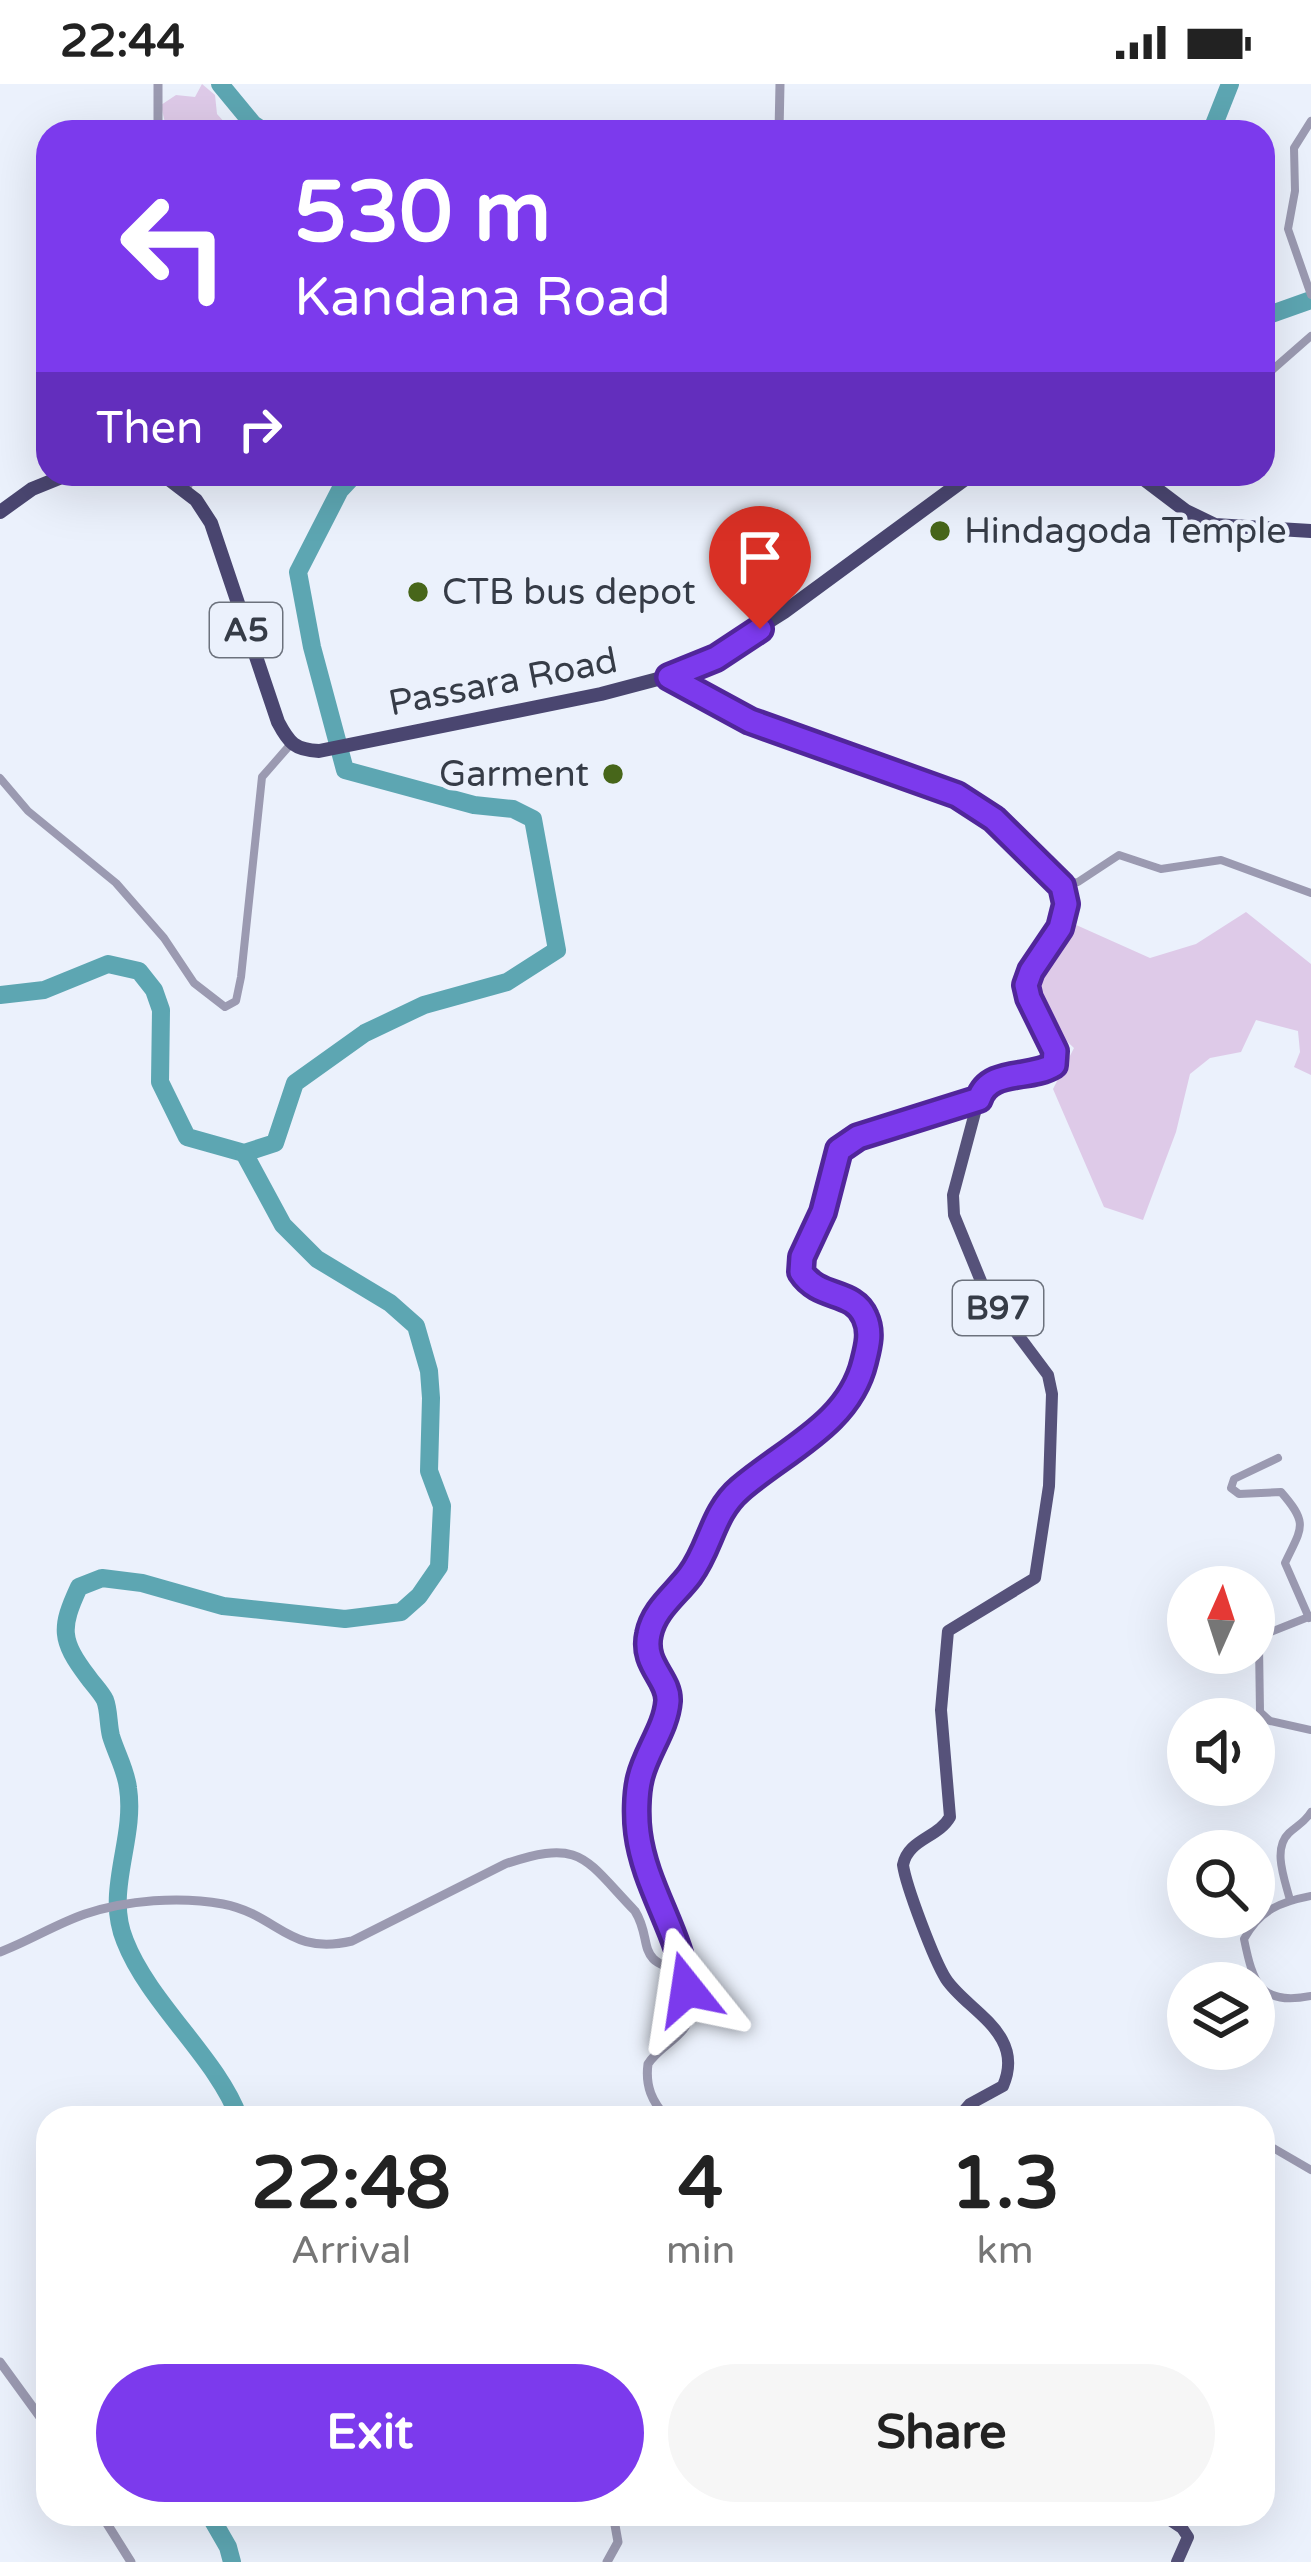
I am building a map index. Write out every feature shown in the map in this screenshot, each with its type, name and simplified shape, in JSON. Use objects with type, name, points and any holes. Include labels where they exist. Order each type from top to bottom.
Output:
[{"type":"highway","points":[[0,512],[39,486]]},
{"type":"highway","name":"A5","points":[[180,486],[201,506],[216,535],[278,722],[290,745]]},
{"type":"highway","name":"Passara Road","points":[[290,745],[319,751],[669,677],[703,665],[955,486]]},
{"type":"highway","points":[[1154,486],[1186,511],[1215,525],[1311,531]]},
{"type":"main road","points":[[669,677],[750,721],[957,795],[994,819],[1062,886],[1066,904],[1060,928],[1026,985],[1055,1051],[1054,1065],[996,1079],[981,1090],[979,1099]]},
{"type":"main road","name":"B97","points":[[968,2106],[1003,2086],[1007,2075],[1004,2045],[987,2016],[946,1979],[903,1864],[911,1847],[942,1828],[950,1817],[941,1710],[948,1630],[1035,1578],[1052,1445],[1048,1375],[986,1291],[955,1216],[953,1195],[979,1099]]},
{"type":"main road","points":[[1177,2526],[1186,2533],[1187,2542],[1177,2562]]},
{"type":"street","points":[[158,84],[158,120]]},
{"type":"street","points":[[779,120],[780,84]]},
{"type":"street","points":[[1311,121],[1294,148],[1288,230],[1311,295]]},
{"type":"street","points":[[1275,367],[1311,336]]},
{"type":"street","points":[[186,490],[188,486]]},
{"type":"street","points":[[0,778],[28,812],[116,883],[164,938],[194,983],[225,1007],[236,1001],[241,976],[262,777],[290,745]]},
{"type":"street","points":[[1062,886],[1078,882],[1119,855],[1161,868],[1221,860],[1310,890]]},
{"type":"street","points":[[656,2106],[646,2074],[652,2056],[687,2027],[692,2006],[685,1970],[637,1831],[640,1779],[667,1709],[668,1693],[651,1668],[649,1632],[659,1610],[693,1571],[717,1514],[738,1490],[849,1400],[861,1376],[869,1342],[861,1308],[848,1298],[818,1291],[801,1272],[839,1150],[858,1137],[979,1099]]},
{"type":"street","points":[[1278,1458],[1250,1468],[1234,1479],[1231,1488],[1239,1494],[1281,1492],[1301,1514],[1301,1528],[1285,1562],[1310,1617],[1268,1633],[1258,1645],[1260,1712],[1270,1721],[1311,1730]]},
{"type":"street","points":[[1290,1900],[1280,1848],[1286,1835],[1311,1812]]},
{"type":"street","points":[[0,1952],[95,1912],[160,1898],[227,1905],[302,1942],[326,1947],[352,1942],[505,1864],[562,1852],[582,1856],[635,1911],[651,1956],[665,1968],[685,1970]]},
{"type":"street","points":[[1311,1896],[1276,1903],[1244,1939],[1251,1976],[1266,1994],[1286,2001],[1311,1996]]},
{"type":"street","points":[[1275,2149],[1311,2170]]},
{"type":"street","points":[[0,2362],[36,2412]]},
{"type":"street","points":[[108,2526],[131,2562]]},
{"type":"street","points":[[607,2562],[618,2542],[615,2526]]},
{"type":"shaded area","points":[[202,84],[215,95],[222,120],[164,120],[161,105],[176,95],[195,97]]},
{"type":"shaded area","points":[[1246,912],[1311,964],[1311,1075],[1294,1067],[1300,1052],[1298,1031],[1256,1020],[1241,1052],[1210,1058],[1190,1074],[1176,1132],[1143,1220],[1104,1207],[1053,1089],[1074,1048],[1053,1028],[1036,980],[1074,924],[1150,958],[1196,944]]},
{"type":"waterway","points":[[220,84],[250,120]]},
{"type":"waterway","points":[[1216,120],[1230,84]]},
{"type":"waterway","points":[[1275,313],[1311,300]]},
{"type":"waterway","points":[[0,995],[44,990],[108,964],[139,971],[154,990],[161,1010],[160,1082],[187,1137],[244,1153],[275,1143],[295,1083],[365,1033],[424,1005],[507,982],[557,950],[533,819],[513,809],[474,805],[345,770],[312,647],[298,572],[344,486]]},
{"type":"waterway","points":[[234,2106],[216,2074],[150,1987],[125,1941],[118,1903],[128,1827],[127,1781],[111,1736],[105,1700],[68,1643],[68,1613],[79,1587],[102,1578],[142,1583],[223,1606],[345,1619],[401,1612],[439,1567],[442,1506],[429,1471],[429,1371],[416,1326],[390,1303],[317,1259],[283,1225],[244,1153]]},
{"type":"waterway","points":[[216,2526],[232,2562]]},
{"type":"place","name":"Hindagoda Temple","points":[[940,531]]},
{"type":"place","name":"CTB bus depot","points":[[418,592]]},
{"type":"place","name":"Garment","points":[[613,774]]},
{"type":"route","points":[[687,1989],[681,1956],[645,1865],[637,1831],[640,1779],[667,1709],[668,1693],[651,1668],[649,1632],[659,1610],[693,1571],[717,1514],[738,1490],[849,1400],[861,1376],[869,1342],[861,1308],[848,1298],[818,1291],[801,1272],[839,1150],[858,1137],[979,1099],[981,1090],[996,1079],[1054,1065],[1055,1051],[1026,985],[1060,928],[1066,904],[1062,886],[994,819],[957,795],[750,721],[669,677],[716,658],[760,629]]}]
